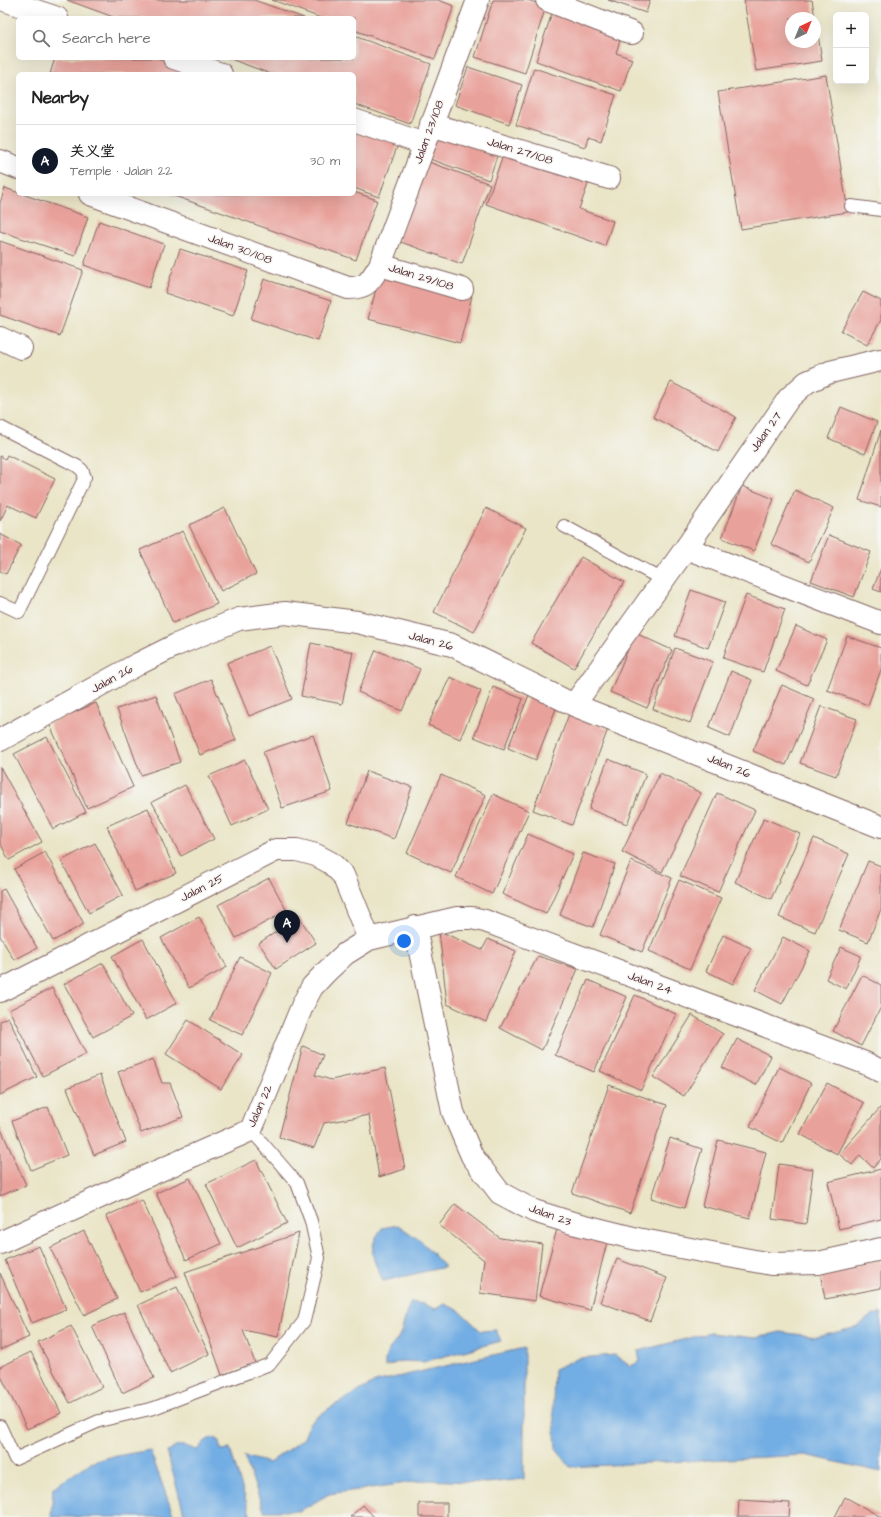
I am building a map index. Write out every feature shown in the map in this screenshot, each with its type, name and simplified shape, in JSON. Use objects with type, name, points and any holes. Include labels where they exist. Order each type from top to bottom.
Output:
[{"type":"street","points":[[4,0],[51,16]]},
{"type":"street","name":"Jalan 23/108","points":[[380,264],[478,0]]},
{"type":"street","points":[[547,0],[632,33]]},
{"type":"street","points":[[180,60],[214,72]]},
{"type":"street","name":"Jalan 27/108","points":[[356,120],[428,134],[609,178]]},
{"type":"street","points":[[0,161],[16,167]]},
{"type":"street","name":"Jalan 30/108","points":[[95,196],[348,288],[360,288],[370,282],[380,264]]},
{"type":"street","name":"Jalan 29/108","points":[[380,264],[462,289]]},
{"type":"street","points":[[0,338],[20,348]]},
{"type":"street","name":"Jalan 27","points":[[574,705],[686,548],[789,398],[807,382],[830,372],[881,359]]},
{"type":"street","points":[[686,548],[881,623]]},
{"type":"street","name":"Jalan 26","points":[[0,740],[138,664],[176,645],[239,619],[285,613],[358,622],[452,645],[574,705],[881,827]]},
{"type":"street","name":"Jalan 25","points":[[0,991],[276,850],[297,850],[316,855],[331,863],[343,875],[369,939]]},
{"type":"street","name":"Jalan 24","points":[[415,927],[457,918],[472,918],[485,921],[865,1063],[881,1071]]},
{"type":"street","name":"Jalan 22","points":[[0,1243],[112,1191],[251,1130],[303,1004],[312,987],[324,973],[345,954],[369,939],[415,927]]},
{"type":"street","name":"Jalan 23","points":[[415,927],[453,1112],[472,1156],[500,1193],[534,1211],[569,1222],[637,1239],[771,1264],[818,1263],[881,1249]]},
{"type":"lane","points":[[851,206],[881,210]]},
{"type":"lane","points":[[0,427],[77,466],[82,470],[85,477],[19,612],[0,604]]},
{"type":"lane","points":[[564,526],[663,580]]},
{"type":"lane","points":[[0,1426],[15,1459],[99,1421],[154,1408],[270,1364],[304,1321],[319,1258],[311,1221],[297,1183],[251,1130]]},
{"type":"water","points":[[398,1225],[421,1241],[445,1267],[383,1281],[374,1260],[374,1242],[382,1228]]},
{"type":"water","points":[[411,1302],[424,1304],[435,1309],[445,1304],[460,1311],[481,1331],[496,1330],[501,1341],[423,1362],[401,1361],[385,1367],[387,1352],[400,1334]]},
{"type":"water","points":[[881,1313],[881,1472],[805,1455],[570,1467],[556,1448],[553,1406],[554,1369],[579,1358],[615,1355],[630,1366],[640,1362],[638,1351],[710,1333],[756,1338],[780,1332],[817,1337],[857,1327],[872,1315]]},
{"type":"water","points":[[524,1348],[524,1479],[487,1483],[428,1480],[329,1494],[300,1511],[264,1511],[244,1456],[269,1463],[304,1438],[309,1423],[328,1409],[375,1382]]},
{"type":"water","points":[[212,1437],[220,1441],[221,1450],[230,1449],[251,1517],[185,1517],[167,1452],[179,1446],[197,1450],[204,1442]]},
{"type":"water","points":[[150,1450],[174,1517],[51,1517],[53,1488],[90,1463],[105,1458]]},
{"type":"building","points":[[67,0],[254,0],[298,16],[111,16]]},
{"type":"building","points":[[272,0],[438,0],[454,6],[435,59],[356,31],[356,16],[316,16]]},
{"type":"building","points":[[493,0],[527,0],[546,6],[525,73],[475,57]]},
{"type":"building","points":[[608,0],[650,0],[646,13]]},
{"type":"building","points":[[744,0],[812,0],[814,12],[785,12],[785,48],[820,48],[822,61],[756,71]]},
{"type":"building","points":[[553,10],[622,34],[616,53],[632,59],[621,91],[536,61]]},
{"type":"building","points":[[356,37],[431,64],[410,124],[356,105],[356,72],[266,72],[233,60],[356,60]]},
{"type":"building","points":[[54,60],[162,60],[196,72],[51,72]]},
{"type":"building","points":[[468,67],[522,85],[509,124],[455,105]]},
{"type":"building","points":[[534,68],[616,95],[601,141],[588,137],[585,147],[516,125]]},
{"type":"building","points":[[826,75],[848,212],[741,229],[718,92]]},
{"type":"building","points":[[441,117],[503,138],[489,180],[427,158]]},
{"type":"building","points":[[356,129],[398,144],[379,197],[356,189]]},
{"type":"building","points":[[505,149],[590,179],[579,209],[613,221],[605,246],[486,204]]},
{"type":"building","points":[[426,161],[490,184],[462,264],[398,241]]},
{"type":"building","points":[[5,188],[16,192],[16,196],[28,196],[88,217],[75,256],[0,231],[0,203]]},
{"type":"building","points":[[356,193],[377,200],[356,260],[175,196],[356,196]]},
{"type":"building","points":[[99,221],[164,244],[149,288],[84,265]]},
{"type":"building","points":[[0,241],[83,270],[60,336],[0,315]]},
{"type":"building","points":[[180,249],[248,271],[233,316],[165,293]]},
{"type":"building","points":[[381,271],[472,296],[460,343],[368,319]]},
{"type":"building","points":[[264,279],[331,301],[318,341],[251,319]]},
{"type":"building","points":[[863,292],[881,301],[881,320],[867,345],[841,331]]},
{"type":"building","points":[[671,382],[736,417],[718,452],[653,417]]},
{"type":"building","points":[[841,407],[877,422],[865,454],[828,438]]},
{"type":"building","points":[[881,430],[881,507],[859,500]]},
{"type":"building","points":[[7,455],[55,479],[36,518],[8,505],[0,521],[0,456],[5,459]]},
{"type":"building","points":[[742,486],[774,499],[754,551],[722,538]]},
{"type":"building","points":[[795,490],[834,508],[809,562],[771,544]]},
{"type":"building","points":[[225,508],[256,574],[221,591],[189,525]]},
{"type":"building","points":[[486,508],[526,528],[474,632],[434,612]]},
{"type":"building","points":[[183,531],[217,604],[173,623],[140,550]]},
{"type":"building","points":[[0,534],[21,545],[6,574],[0,571]]},
{"type":"building","points":[[829,535],[871,552],[854,597],[811,581]]},
{"type":"building","points":[[581,557],[624,582],[574,668],[531,643]]},
{"type":"building","points":[[881,568],[881,592],[873,589]]},
{"type":"building","points":[[691,590],[725,602],[708,648],[675,636]]},
{"type":"building","points":[[746,595],[785,609],[763,672],[723,658]]},
{"type":"building","points":[[796,626],[827,640],[807,685],[776,671]]},
{"type":"building","points":[[635,633],[672,650],[647,708],[610,692]]},
{"type":"building","points":[[847,636],[881,648],[881,670],[868,705],[827,690]]},
{"type":"building","points":[[311,643],[353,652],[342,704],[301,696]]},
{"type":"building","points":[[270,646],[292,699],[249,716],[227,663]]},
{"type":"building","points":[[675,648],[713,662],[690,723],[653,709]]},
{"type":"building","points":[[376,650],[420,669],[402,711],[358,692]]},
{"type":"building","points":[[731,671],[752,680],[730,737],[709,728]]},
{"type":"building","points":[[450,677],[481,691],[460,739],[428,725]]},
{"type":"building","points":[[211,679],[236,740],[200,755],[175,694]]},
{"type":"building","points":[[782,685],[814,699],[786,765],[753,751]]},
{"type":"building","points":[[493,687],[523,699],[504,749],[474,737]]},
{"type":"building","points":[[156,695],[180,762],[141,775],[117,709]]},
{"type":"building","points":[[529,695],[557,706],[536,760],[508,748]]},
{"type":"building","points":[[96,703],[133,787],[87,808],[49,723]]},
{"type":"building","points":[[821,706],[857,719],[836,776],[800,763]]},
{"type":"building","points":[[569,714],[608,729],[572,825],[533,810]]},
{"type":"building","points":[[313,735],[332,791],[282,808],[263,752]]},
{"type":"building","points":[[47,737],[86,812],[53,829],[14,754]]},
{"type":"building","points":[[608,759],[646,774],[627,824],[589,809]]},
{"type":"building","points":[[245,760],[268,809],[232,826],[209,776]]},
{"type":"building","points":[[0,767],[42,842],[9,860],[0,843]]},
{"type":"building","points":[[367,771],[412,787],[394,839],[348,823]]},
{"type":"building","points":[[660,773],[701,793],[662,872],[622,852]]},
{"type":"building","points":[[441,775],[486,795],[451,873],[407,853]]},
{"type":"building","points":[[185,785],[214,839],[181,856],[152,802]]},
{"type":"building","points":[[717,793],[755,810],[718,892],[680,876]]},
{"type":"building","points":[[493,794],[529,811],[492,894],[456,877]]},
{"type":"building","points":[[148,808],[176,873],[135,891],[107,826]]},
{"type":"building","points":[[764,818],[800,834],[771,899],[735,882]]},
{"type":"building","points":[[528,834],[573,854],[546,914],[502,894]]},
{"type":"building","points":[[814,838],[849,854],[815,932],[779,917]]},
{"type":"building","points":[[95,843],[123,895],[89,913],[61,861]]},
{"type":"building","points":[[45,852],[84,924],[53,941],[14,869]]},
{"type":"building","points":[[583,853],[615,864],[593,927],[560,915]]},
{"type":"building","points":[[631,861],[672,878],[642,952],[600,935]]},
{"type":"building","points":[[868,861],[881,866],[881,909],[868,942],[839,930]]},
{"type":"building","points":[[269,878],[287,911],[236,938],[218,905]]},
{"type":"building","points":[[679,880],[721,898],[690,969],[649,951]]},
{"type":"building","points":[[4,889],[37,948],[14,960],[0,936],[0,891]]},
{"type":"building","points":[[199,917],[227,967],[189,988],[161,938]]},
{"type":"building","points":[[299,917],[316,943],[276,969],[259,943]]},
{"type":"building","points":[[439,931],[482,950],[488,939],[516,951],[486,1022],[447,1004]]},
{"type":"building","points":[[723,935],[751,948],[733,984],[706,971]]},
{"type":"building","points":[[783,937],[810,951],[782,1004],[755,990]]},
{"type":"building","points":[[143,939],[177,1003],[146,1020],[112,956]]},
{"type":"building","points":[[841,947],[861,956],[846,989],[826,979]]},
{"type":"building","points":[[538,956],[578,969],[542,1050],[500,1028]]},
{"type":"building","points":[[240,957],[272,973],[242,1035],[210,1020]]},
{"type":"building","points":[[103,963],[132,1016],[93,1037],[64,984]]},
{"type":"building","points":[[862,975],[881,985],[881,1007],[861,1046],[833,1031]]},
{"type":"building","points":[[588,980],[627,997],[594,1072],[555,1055]]},
{"type":"building","points":[[52,988],[86,1054],[43,1076],[9,1010]]},
{"type":"building","points":[[635,995],[676,1014],[641,1090],[600,1071]]},
{"type":"building","points":[[692,1015],[723,1034],[684,1096],[653,1077]]},
{"type":"building","points":[[8,1017],[37,1077],[0,1095],[0,1021]]},
{"type":"building","points":[[188,1020],[243,1055],[221,1089],[166,1054]]},
{"type":"building","points":[[737,1039],[771,1056],[756,1085],[722,1068]]},
{"type":"building","points":[[303,1046],[323,1055],[315,1075],[331,1080],[385,1068],[405,1169],[379,1177],[369,1115],[324,1123],[314,1148],[279,1137]]},
{"type":"building","points":[[153,1059],[162,1083],[170,1083],[183,1117],[141,1133],[118,1072]]},
{"type":"building","points":[[779,1067],[811,1083],[782,1143],[750,1127]]},
{"type":"building","points":[[100,1075],[126,1142],[94,1155],[67,1088]]},
{"type":"building","points":[[827,1083],[864,1103],[837,1154],[800,1134]]},
{"type":"building","points":[[609,1085],[667,1105],[630,1213],[572,1193]]},
{"type":"building","points":[[48,1107],[67,1155],[31,1170],[12,1121]]},
{"type":"building","points":[[881,1107],[881,1159],[873,1168],[860,1155],[852,1165],[839,1154]]},
{"type":"building","points":[[0,1127],[26,1185],[0,1196]]},
{"type":"building","points":[[670,1138],[702,1149],[684,1208],[651,1198]]},
{"type":"building","points":[[718,1140],[766,1152],[750,1218],[702,1206]]},
{"type":"building","points":[[256,1160],[287,1223],[237,1248],[206,1184]]},
{"type":"building","points":[[779,1164],[813,1169],[806,1224],[772,1219]]},
{"type":"building","points":[[881,1169],[881,1219],[839,1229],[828,1182]]},
{"type":"building","points":[[190,1178],[221,1244],[186,1260],[156,1193]]},
{"type":"building","points":[[142,1200],[177,1276],[140,1292],[106,1216]]},
{"type":"building","points":[[455,1204],[500,1238],[542,1244],[535,1301],[480,1293],[484,1260],[439,1225]]},
{"type":"building","points":[[557,1229],[607,1242],[590,1310],[539,1296]]},
{"type":"building","points":[[84,1231],[117,1299],[84,1315],[50,1248]]},
{"type":"building","points":[[299,1233],[278,1337],[243,1330],[255,1363],[222,1375],[185,1272]]},
{"type":"building","points":[[39,1246],[66,1309],[32,1323],[5,1260]]},
{"type":"building","points":[[617,1259],[667,1278],[650,1321],[600,1302]]},
{"type":"building","points":[[881,1260],[881,1288],[825,1299],[820,1272]]},
{"type":"building","points":[[0,1273],[29,1337],[0,1350]]},
{"type":"building","points":[[177,1287],[209,1354],[170,1373],[138,1305]]},
{"type":"building","points":[[124,1312],[154,1378],[122,1393],[92,1326]]},
{"type":"building","points":[[71,1326],[102,1387],[70,1403],[38,1342]]},
{"type":"building","points":[[31,1352],[61,1413],[27,1429],[0,1374],[0,1367]]},
{"type":"building","points":[[845,1497],[881,1517],[835,1517]]},
{"type":"building","points":[[739,1500],[790,1503],[789,1517],[738,1517]]},
{"type":"building","points":[[419,1503],[447,1503],[447,1517],[419,1517]]},
{"type":"building","points":[[363,1505],[374,1517],[350,1517]]},
{"type":"place","name":"关义堂","points":[[287,943]]}]
